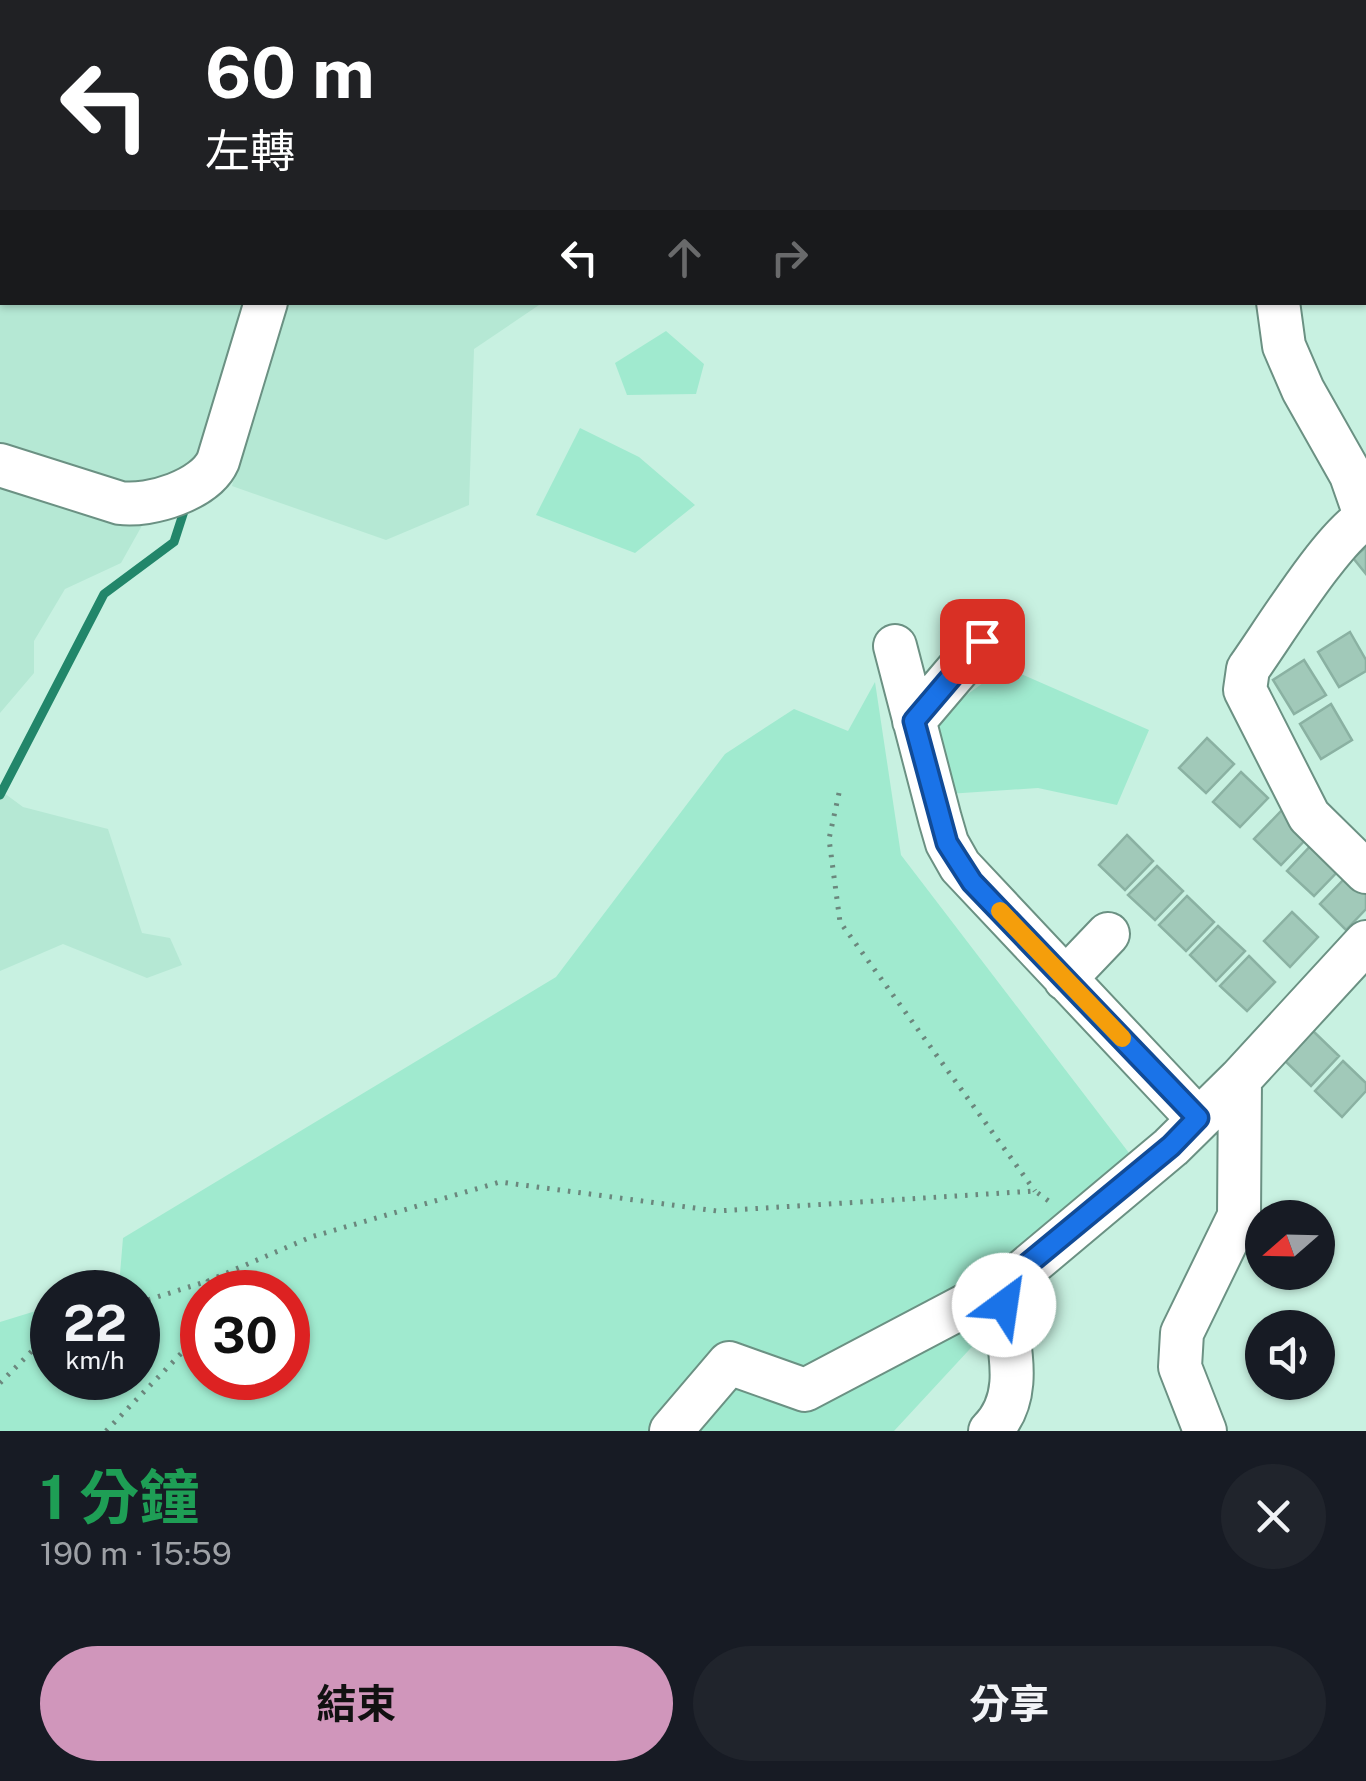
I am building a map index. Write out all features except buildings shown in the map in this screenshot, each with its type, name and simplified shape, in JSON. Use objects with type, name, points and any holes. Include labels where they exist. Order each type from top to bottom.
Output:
[{"type":"street","points":[[0,465],[141,506],[158,502],[208,476],[218,461],[265,305]]},
{"type":"street","points":[[1278,305],[1284,346],[1351,476],[1366,518],[1329,555],[1248,669],[1245,690],[1310,816],[1366,872]]},
{"type":"street","points":[[914,721],[982,641]]},
{"type":"street","points":[[895,646],[947,843],[960,866],[1198,1118]]},
{"type":"street","points":[[1066,980],[1108,934]]},
{"type":"street","points":[[671,1431],[729,1363],[804,1390],[1010,1282],[1171,1146],[1240,1079],[1366,942]]},
{"type":"street","points":[[1205,1431],[1180,1367],[1182,1334],[1240,1216],[1240,1079]]},
{"type":"street","points":[[990,1431],[1008,1406],[1013,1384],[1003,1292],[1010,1282]]},
{"type":"path","points":[[838,793],[829,840],[840,922],[1035,1191],[1079,1223]]},
{"type":"path","points":[[234,1270],[311,1238],[500,1182],[717,1211],[1035,1191]]},
{"type":"path","points":[[0,1383],[30,1353]]},
{"type":"path","points":[[106,1431],[180,1355]]},
{"type":"shaded area","points":[[0,305],[253,305],[204,464],[155,491],[0,453]]},
{"type":"shaded area","points":[[277,305],[539,305],[474,349],[469,505],[386,540],[232,486]]},
{"type":"shaded area","points":[[666,331],[704,364],[696,394],[627,395],[615,363]]},
{"type":"shaded area","points":[[580,428],[639,457],[695,505],[635,553],[536,515]]},
{"type":"shaded area","points":[[0,477],[144,522],[121,563],[65,589],[34,641],[34,673],[0,713]]},
{"type":"shaded area","points":[[1005,667],[1149,730],[1117,805],[1038,788],[918,796],[903,741]]},
{"type":"shaded area","points":[[875,682],[901,855],[1139,1166],[894,1431],[0,1431],[0,1322],[30,1313],[30,1400],[160,1400],[160,1270],[120,1270],[123,1238],[556,977],[725,754],[794,709],[848,731]]},
{"type":"shaded area","points":[[0,790],[23,807],[108,829],[142,933],[170,938],[182,965],[147,978],[63,944],[0,971]]},
{"type":"waterway","points":[[0,795],[104,594],[174,542],[186,505]]},
{"type":"slow traffic","points":[[1000,911],[1122,1038]]},
{"type":"route","points":[[982,641],[914,721],[947,843],[972,882],[1198,1118],[1171,1146],[1028,1264],[1003,1292],[1004,1305]]}]
